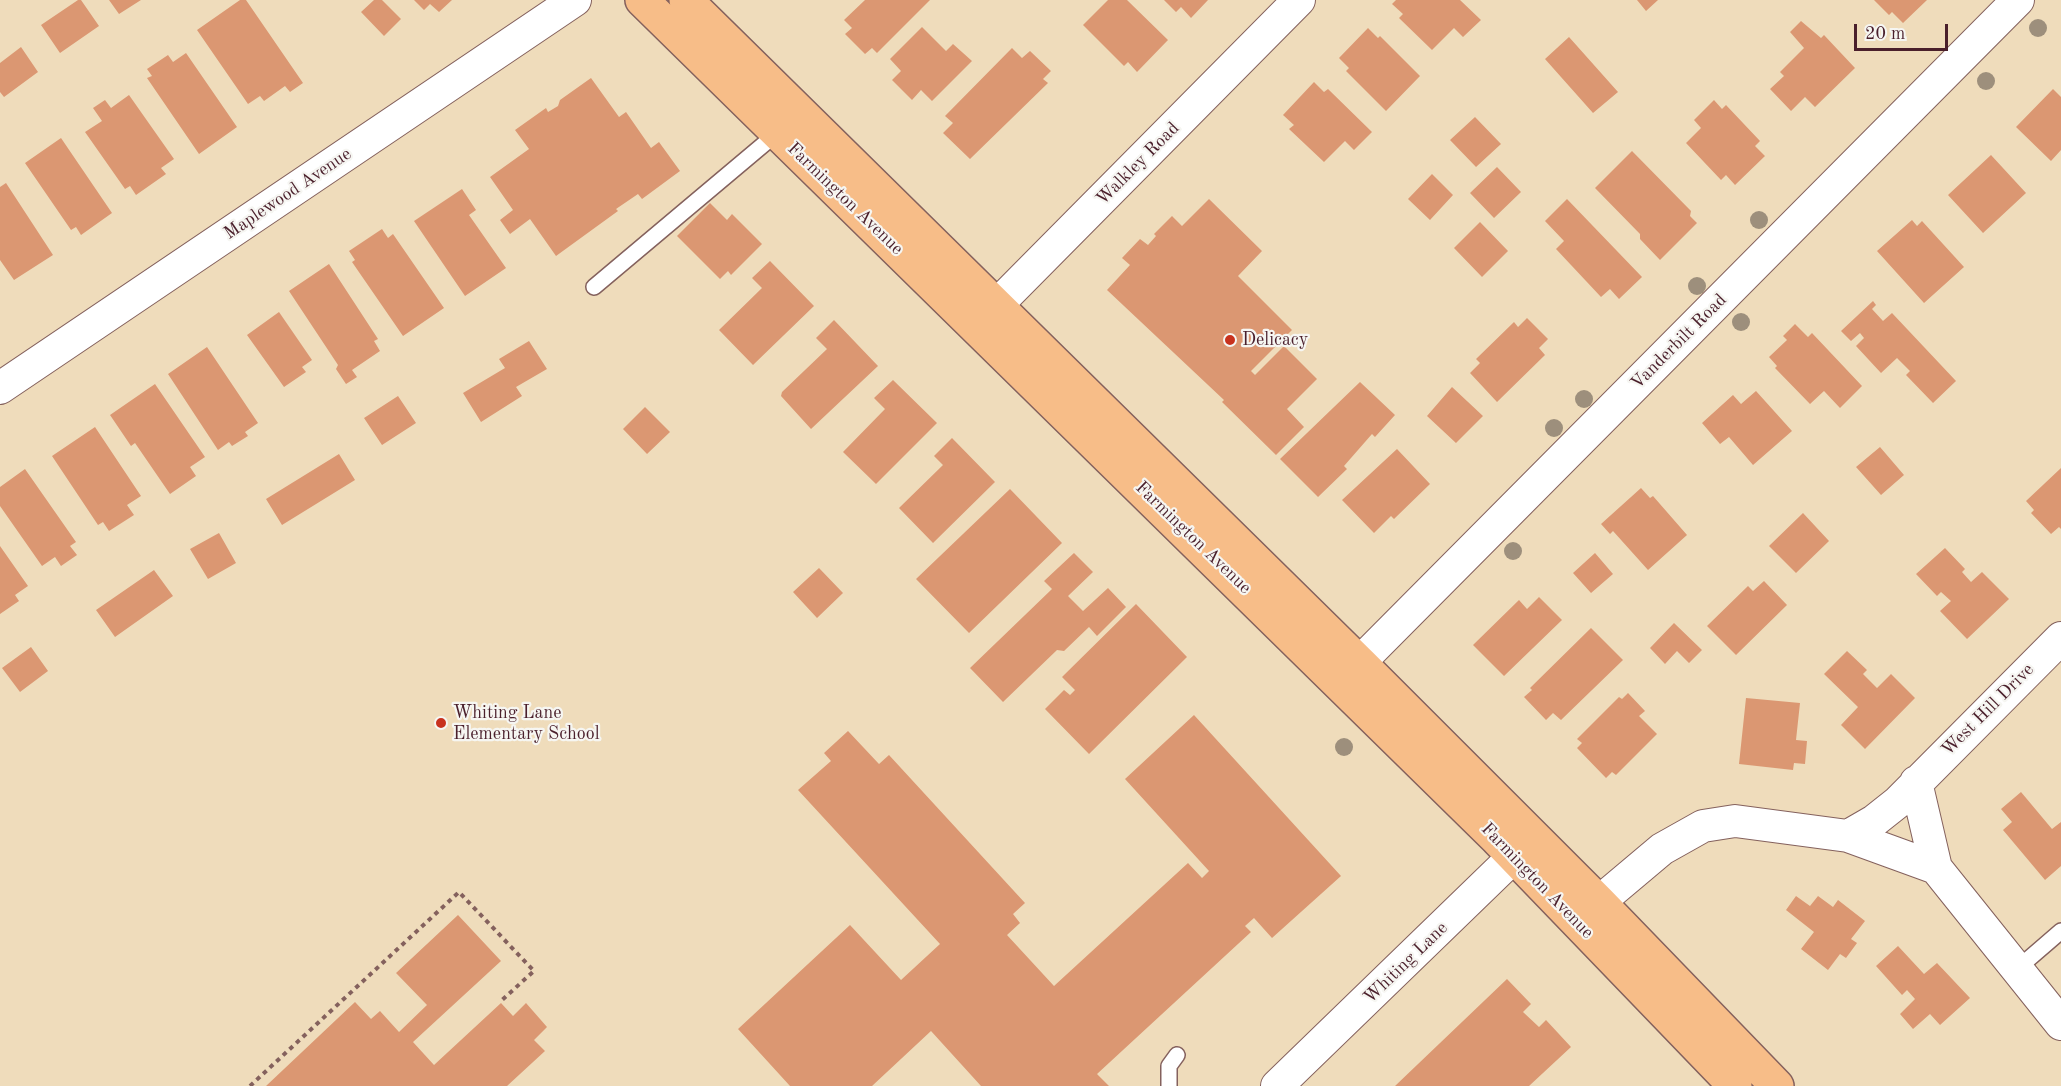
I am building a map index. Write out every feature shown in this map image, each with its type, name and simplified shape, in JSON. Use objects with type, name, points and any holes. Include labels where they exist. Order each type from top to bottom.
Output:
[{"type":"main road","name":"Farmington Avenue","points":[[642,0],[776,134],[987,316]]},
{"type":"main road","name":"Farmington Avenue","points":[[686,0],[987,316],[1524,847],[1735,1086]]},
{"type":"main road","name":"Farmington Avenue","points":[[1524,847],[1599,902],[1777,1086]]},
{"type":"street","name":"Maplewood Avenue","points":[[0,388],[575,0]]},
{"type":"street","name":"Walkley Road","points":[[987,316],[1299,0]]},
{"type":"street","name":"Vanderbilt Road","points":[[1349,673],[2018,0]]},
{"type":"street","name":"West Hill Drive","points":[[1848,836],[1874,821],[1916,782],[2061,638]]},
{"type":"street","points":[[1916,782],[1936,868],[2061,1024]]},
{"type":"street","points":[[1599,902],[1662,849],[1703,826],[1735,821],[1848,836],[1936,868]]},
{"type":"street","name":"Whiting Lane","points":[[1277,1086],[1524,847]]},
{"type":"lane","points":[[594,287],[776,134]]},
{"type":"lane","points":[[2016,969],[2061,931]]},
{"type":"lane","points":[[1169,1086],[1169,1066],[1178,1054]]},
{"type":"path","points":[[250,1086],[459,892],[534,971],[502,1000]]},
{"type":"building","points":[[81,0],[99,26],[60,53],[41,25]]},
{"type":"building","points":[[109,0],[141,0],[119,14]]},
{"type":"building","points":[[240,0],[246,0],[303,83],[290,92],[285,86],[264,101],[260,96],[248,104],[197,30]]},
{"type":"building","points":[[374,0],[382,0],[401,19],[384,36],[361,12]]},
{"type":"building","points":[[414,0],[452,0],[439,12],[430,4],[424,10]]},
{"type":"building","points":[[865,0],[930,0],[877,53],[872,48],[865,54],[845,34],[852,28],[844,20]]},
{"type":"building","points":[[1108,0],[1127,0],[1168,40],[1137,72],[1128,62],[1124,66],[1083,25]]},
{"type":"building","points":[[1164,0],[1208,0],[1191,18],[1181,7],[1176,12]]},
{"type":"building","points":[[1396,0],[1460,0],[1481,20],[1463,37],[1454,28],[1432,50],[1399,18],[1403,14],[1392,4]]},
{"type":"building","points":[[1637,0],[1658,0],[1646,11]]},
{"type":"building","points":[[1874,0],[1927,0],[1903,23],[1892,12],[1889,15]]},
{"type":"building","points":[[1801,21],[1821,38],[1824,35],[1855,68],[1815,107],[1805,97],[1791,111],[1770,89],[1784,76],[1780,72],[1804,48],[1790,32]]},
{"type":"building","points":[[922,27],[946,51],[953,44],[972,61],[932,101],[921,90],[912,100],[892,80],[901,71],[890,59]]},
{"type":"building","points":[[1368,28],[1378,38],[1380,36],[1420,76],[1386,111],[1346,71],[1349,68],[1339,58]]},
{"type":"building","points":[[1569,37],[1618,92],[1593,113],[1545,59]]},
{"type":"building","points":[[21,47],[38,72],[4,97],[0,92],[0,63]]},
{"type":"building","points":[[1012,48],[1022,58],[1030,51],[1051,71],[1043,79],[1048,83],[970,159],[943,133],[953,123],[945,116]]},
{"type":"building","points":[[186,53],[237,127],[199,154],[147,78],[152,76],[147,69],[168,55],[173,62]]},
{"type":"building","points":[[591,78],[619,117],[626,112],[651,148],[659,142],[680,171],[642,199],[638,194],[616,209],[618,211],[556,256],[530,219],[510,234],[500,220],[513,210],[490,177],[529,149],[515,130],[546,108],[548,112],[558,106],[560,100]]},
{"type":"building","points":[[1314,82],[1324,92],[1328,89],[1372,132],[1354,150],[1345,141],[1324,162],[1289,129],[1294,125],[1283,115]]},
{"type":"building","points":[[2053,89],[2061,97],[2061,150],[2051,161],[2016,127]]},
{"type":"building","points":[[129,95],[174,159],[161,168],[166,174],[136,195],[130,186],[125,189],[85,132],[102,121],[93,108],[105,100],[111,108]]},
{"type":"building","points":[[1714,100],[1722,109],[1726,105],[1760,141],[1755,146],[1765,156],[1735,185],[1726,175],[1721,180],[1686,143],[1701,128],[1694,120]]},
{"type":"building","points":[[1475,117],[1501,144],[1476,167],[1450,140]]},
{"type":"building","points":[[61,138],[112,213],[81,235],[76,227],[71,230],[25,163]]},
{"type":"building","points":[[1632,151],[1691,211],[1690,216],[1697,223],[1660,260],[1640,239],[1640,234],[1595,188]]},
{"type":"building","points":[[1991,155],[2026,193],[1983,233],[1948,195]]},
{"type":"building","points":[[1497,167],[1521,192],[1494,218],[1470,193]]},
{"type":"building","points":[[1432,174],[1453,195],[1430,220],[1408,199]]},
{"type":"building","points":[[6,183],[53,255],[14,280],[0,260],[0,187]]},
{"type":"building","points":[[462,189],[476,210],[469,215],[506,268],[465,296],[414,221]]},
{"type":"building","points":[[1209,199],[1262,251],[1238,276],[1292,330],[1251,371],[1255,375],[1284,346],[1317,379],[1287,409],[1304,427],[1276,455],[1222,402],[1224,400],[1107,290],[1130,265],[1122,258],[1140,239],[1148,245],[1156,236],[1154,234],[1172,216],[1182,226]]},
{"type":"building","points":[[1567,199],[1642,277],[1619,299],[1610,289],[1601,297],[1556,249],[1564,241],[1545,221]]},
{"type":"building","points":[[710,203],[727,220],[732,214],[762,244],[731,275],[728,271],[720,279],[677,236]]},
{"type":"building","points":[[1912,220],[1917,226],[1922,221],[1964,267],[1924,303],[1877,251]]},
{"type":"building","points":[[1480,222],[1508,251],[1482,277],[1454,248]]},
{"type":"building","points":[[382,229],[388,238],[393,234],[444,308],[403,336],[352,262],[355,260],[349,251]]},
{"type":"building","points":[[770,261],[814,306],[753,365],[719,330],[762,288],[752,278]]},
{"type":"building","points":[[329,264],[378,339],[374,341],[380,351],[352,370],[357,377],[346,384],[336,369],[338,365],[289,291]]},
{"type":"building","points":[[1873,301],[1876,305],[1872,309],[1883,321],[1892,313],[1956,381],[1933,403],[1906,375],[1910,371],[1897,358],[1881,373],[1856,346],[1864,338],[1860,333],[1851,341],[1841,331]]},
{"type":"building","points":[[279,312],[312,360],[302,367],[306,372],[284,387],[247,335]]},
{"type":"building","points":[[1527,318],[1548,339],[1539,348],[1545,355],[1497,402],[1470,373],[1480,363],[1476,359],[1514,322],[1518,327]]},
{"type":"building","points":[[834,320],[878,366],[811,429],[781,396],[782,392],[827,349],[816,338]]},
{"type":"building","points":[[1795,324],[1808,337],[1812,333],[1862,386],[1840,408],[1824,391],[1810,404],[1775,368],[1777,366],[1769,357],[1787,340],[1783,336]]},
{"type":"building","points":[[529,341],[547,369],[516,387],[522,396],[481,422],[463,393],[505,368],[499,359]]},
{"type":"building","points":[[207,347],[258,423],[245,432],[248,436],[232,446],[229,442],[218,450],[168,374]]},
{"type":"building","points":[[893,380],[937,423],[876,484],[843,452],[885,409],[874,398]]},
{"type":"building","points":[[1360,382],[1395,415],[1375,437],[1372,434],[1344,466],[1347,469],[1318,497],[1280,459]]},
{"type":"building","points":[[155,384],[205,457],[190,467],[196,476],[170,494],[135,443],[131,446],[110,415]]},
{"type":"building","points":[[1452,387],[1483,416],[1456,443],[1427,416]]},
{"type":"building","points":[[1756,391],[1792,431],[1753,465],[1729,437],[1720,444],[1702,423],[1733,395],[1741,404]]},
{"type":"building","points":[[398,396],[416,423],[382,445],[364,418]]},
{"type":"building","points":[[645,407],[670,432],[647,454],[623,429]]},
{"type":"building","points":[[95,427],[141,496],[127,505],[134,515],[109,531],[103,522],[98,525],[52,456]]},
{"type":"building","points":[[952,438],[995,482],[933,543],[899,508],[943,465],[934,456]]},
{"type":"building","points":[[1880,447],[1904,475],[1881,495],[1856,467]]},
{"type":"building","points":[[1397,449],[1430,484],[1394,519],[1391,516],[1374,533],[1342,500]]},
{"type":"building","points":[[339,454],[355,480],[282,525],[266,499]]},
{"type":"building","points":[[2061,468],[2061,529],[2059,527],[2051,534],[2031,513],[2034,510],[2026,501]]},
{"type":"building","points":[[25,469],[76,542],[70,546],[77,555],[61,566],[55,557],[42,566],[0,506],[0,487]]},
{"type":"building","points":[[1641,488],[1650,498],[1653,496],[1687,535],[1648,570],[1613,531],[1610,534],[1601,524]]},
{"type":"building","points":[[1010,489],[1062,543],[969,633],[916,579]]},
{"type":"building","points":[[1803,513],[1829,541],[1796,573],[1769,546]]},
{"type":"building","points":[[219,533],[236,563],[208,579],[190,549]]},
{"type":"building","points":[[0,546],[28,586],[15,595],[19,601],[0,614]]},
{"type":"building","points":[[1945,548],[1965,569],[1962,572],[1971,582],[1982,572],[2009,599],[1967,639],[1940,611],[1951,601],[1941,592],[1937,596],[1916,574]]},
{"type":"building","points":[[1074,553],[1093,572],[1068,596],[1083,611],[1108,588],[1126,607],[1097,636],[1089,627],[1064,651],[1057,650],[1003,702],[970,668],[1052,589],[1044,581]]},
{"type":"building","points":[[1595,553],[1613,574],[1591,593],[1573,573]]},
{"type":"building","points":[[819,568],[843,593],[817,618],[793,592]]},
{"type":"building","points":[[154,570],[173,596],[115,637],[96,610]]},
{"type":"building","points":[[1764,581],[1787,605],[1736,655],[1707,626],[1748,586],[1753,591]]},
{"type":"building","points":[[1539,597],[1562,620],[1504,676],[1473,645],[1519,600],[1527,609]]},
{"type":"building","points":[[1136,604],[1187,657],[1089,754],[1045,709],[1064,690],[1070,695],[1075,690],[1062,677]]},
{"type":"building","points":[[1674,623],[1702,650],[1689,663],[1677,651],[1665,664],[1650,648]]},
{"type":"building","points":[[1591,628],[1623,660],[1561,720],[1553,713],[1546,720],[1524,697],[1532,690],[1530,688]]},
{"type":"building","points":[[31,647],[48,671],[20,692],[2,668]]},
{"type":"building","points":[[1847,651],[1867,670],[1863,674],[1877,688],[1891,674],[1915,698],[1865,749],[1841,725],[1858,707],[1824,674]]},
{"type":"building","points":[[1628,693],[1645,711],[1639,716],[1657,734],[1616,775],[1612,772],[1606,778],[1577,748],[1582,743],[1577,739],[1619,697],[1622,699]]},
{"type":"building","points":[[1746,698],[1800,703],[1796,740],[1807,741],[1805,764],[1794,763],[1793,770],[1739,764]]},
{"type":"building","points":[[1194,715],[1341,876],[1272,938],[1254,918],[1245,926],[1251,932],[1097,1074],[1109,1086],[981,1086],[931,1031],[872,1086],[790,1086],[738,1029],[850,925],[901,980],[940,944],[798,790],[831,761],[824,753],[848,731],[879,764],[889,755],[1025,903],[1013,914],[1020,923],[1007,935],[1054,986],[1188,863],[1202,878],[1209,871],[1125,779]]},
{"type":"building","points":[[2021,792],[2052,829],[2061,822],[2061,866],[2045,880],[2003,830],[2012,822],[2001,809]]},
{"type":"building","points":[[1796,896],[1810,906],[1818,896],[1833,907],[1838,900],[1865,921],[1851,939],[1857,943],[1846,958],[1840,954],[1828,970],[1801,949],[1814,932],[1786,910]]},
{"type":"building","points":[[458,915],[501,961],[413,1042],[434,1065],[501,1003],[513,1016],[526,1003],[547,1027],[534,1040],[545,1051],[507,1086],[266,1086],[355,1002],[371,1019],[380,1011],[399,1032],[427,1005],[396,973]]},
{"type":"building","points":[[1898,946],[1924,974],[1937,963],[1970,998],[1940,1025],[1930,1014],[1913,1029],[1900,1014],[1915,999],[1907,990],[1902,995],[1876,966]]},
{"type":"building","points":[[1507,979],[1531,1004],[1523,1012],[1539,1027],[1546,1020],[1571,1047],[1529,1086],[1395,1086]]},
{"type":"place","name":"Delicacy","points":[[1230,340]]},
{"type":"place","name":"Whiting Lane Elementary School","points":[[441,723]]}]
